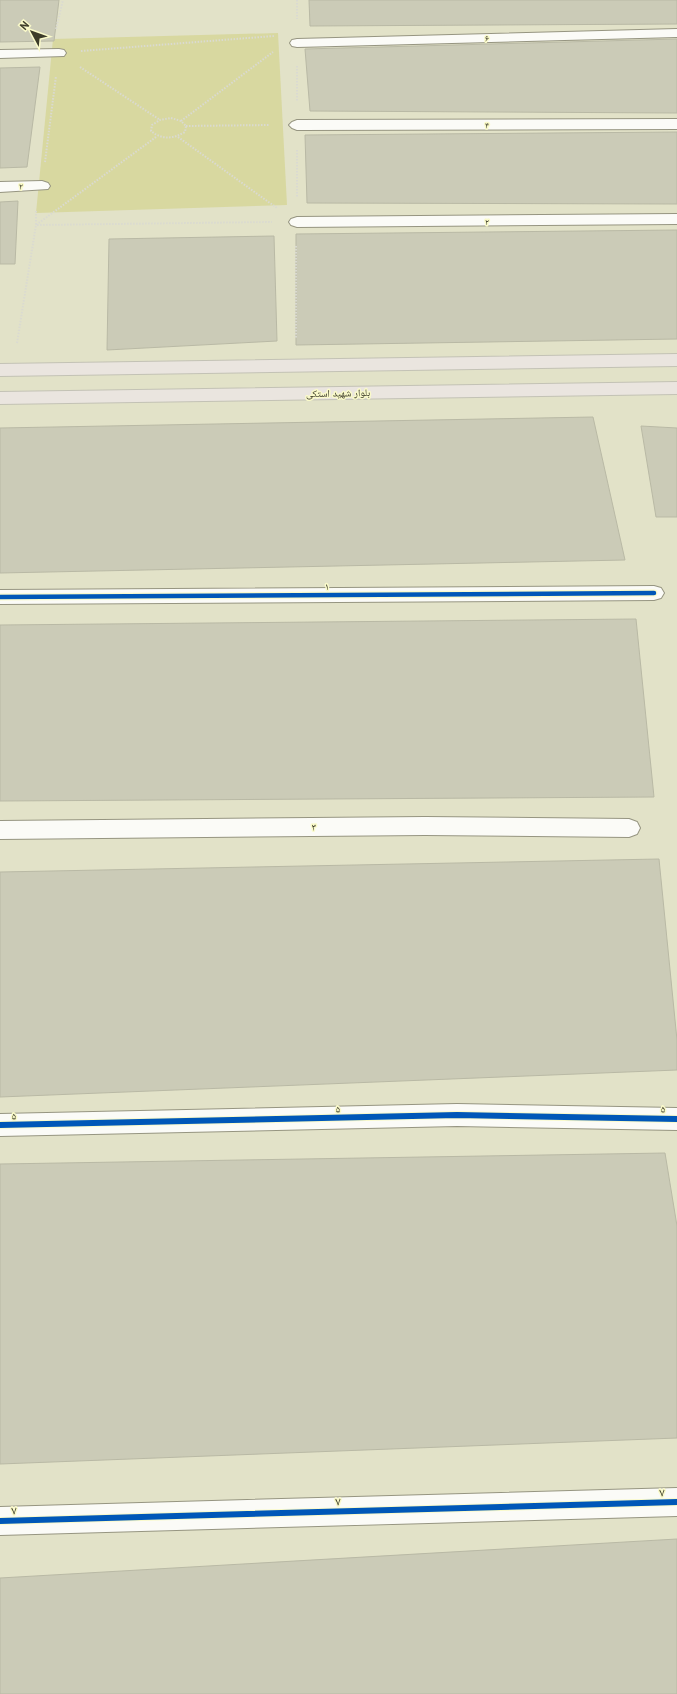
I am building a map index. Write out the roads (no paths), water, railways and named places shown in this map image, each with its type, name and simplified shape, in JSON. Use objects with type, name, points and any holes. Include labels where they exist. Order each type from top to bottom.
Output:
[{"type":"main road","points":[[0,370],[677,360]]},
{"type":"main road","name":"بلوار شهید استکی","points":[[0,398],[677,388]]},
{"type":"street","name":"۶","points":[[297,38],[677,33]]},
{"type":"street","points":[[0,54],[59,53]]},
{"type":"street","name":"۴","points":[[297,125],[677,124]]},
{"type":"street","name":"۲","points":[[0,187],[42,186]]},
{"type":"street","name":"۲","points":[[297,222],[677,219]]},
{"type":"street","name":"۱","points":[[0,597],[654,593]]},
{"type":"street","name":"۳","points":[[0,830],[417,826],[629,828]]},
{"type":"street","name":"۵","points":[[0,1125],[457,1115],[677,1119]]},
{"type":"street","name":"۷","points":[[0,1521],[677,1502]]}]
